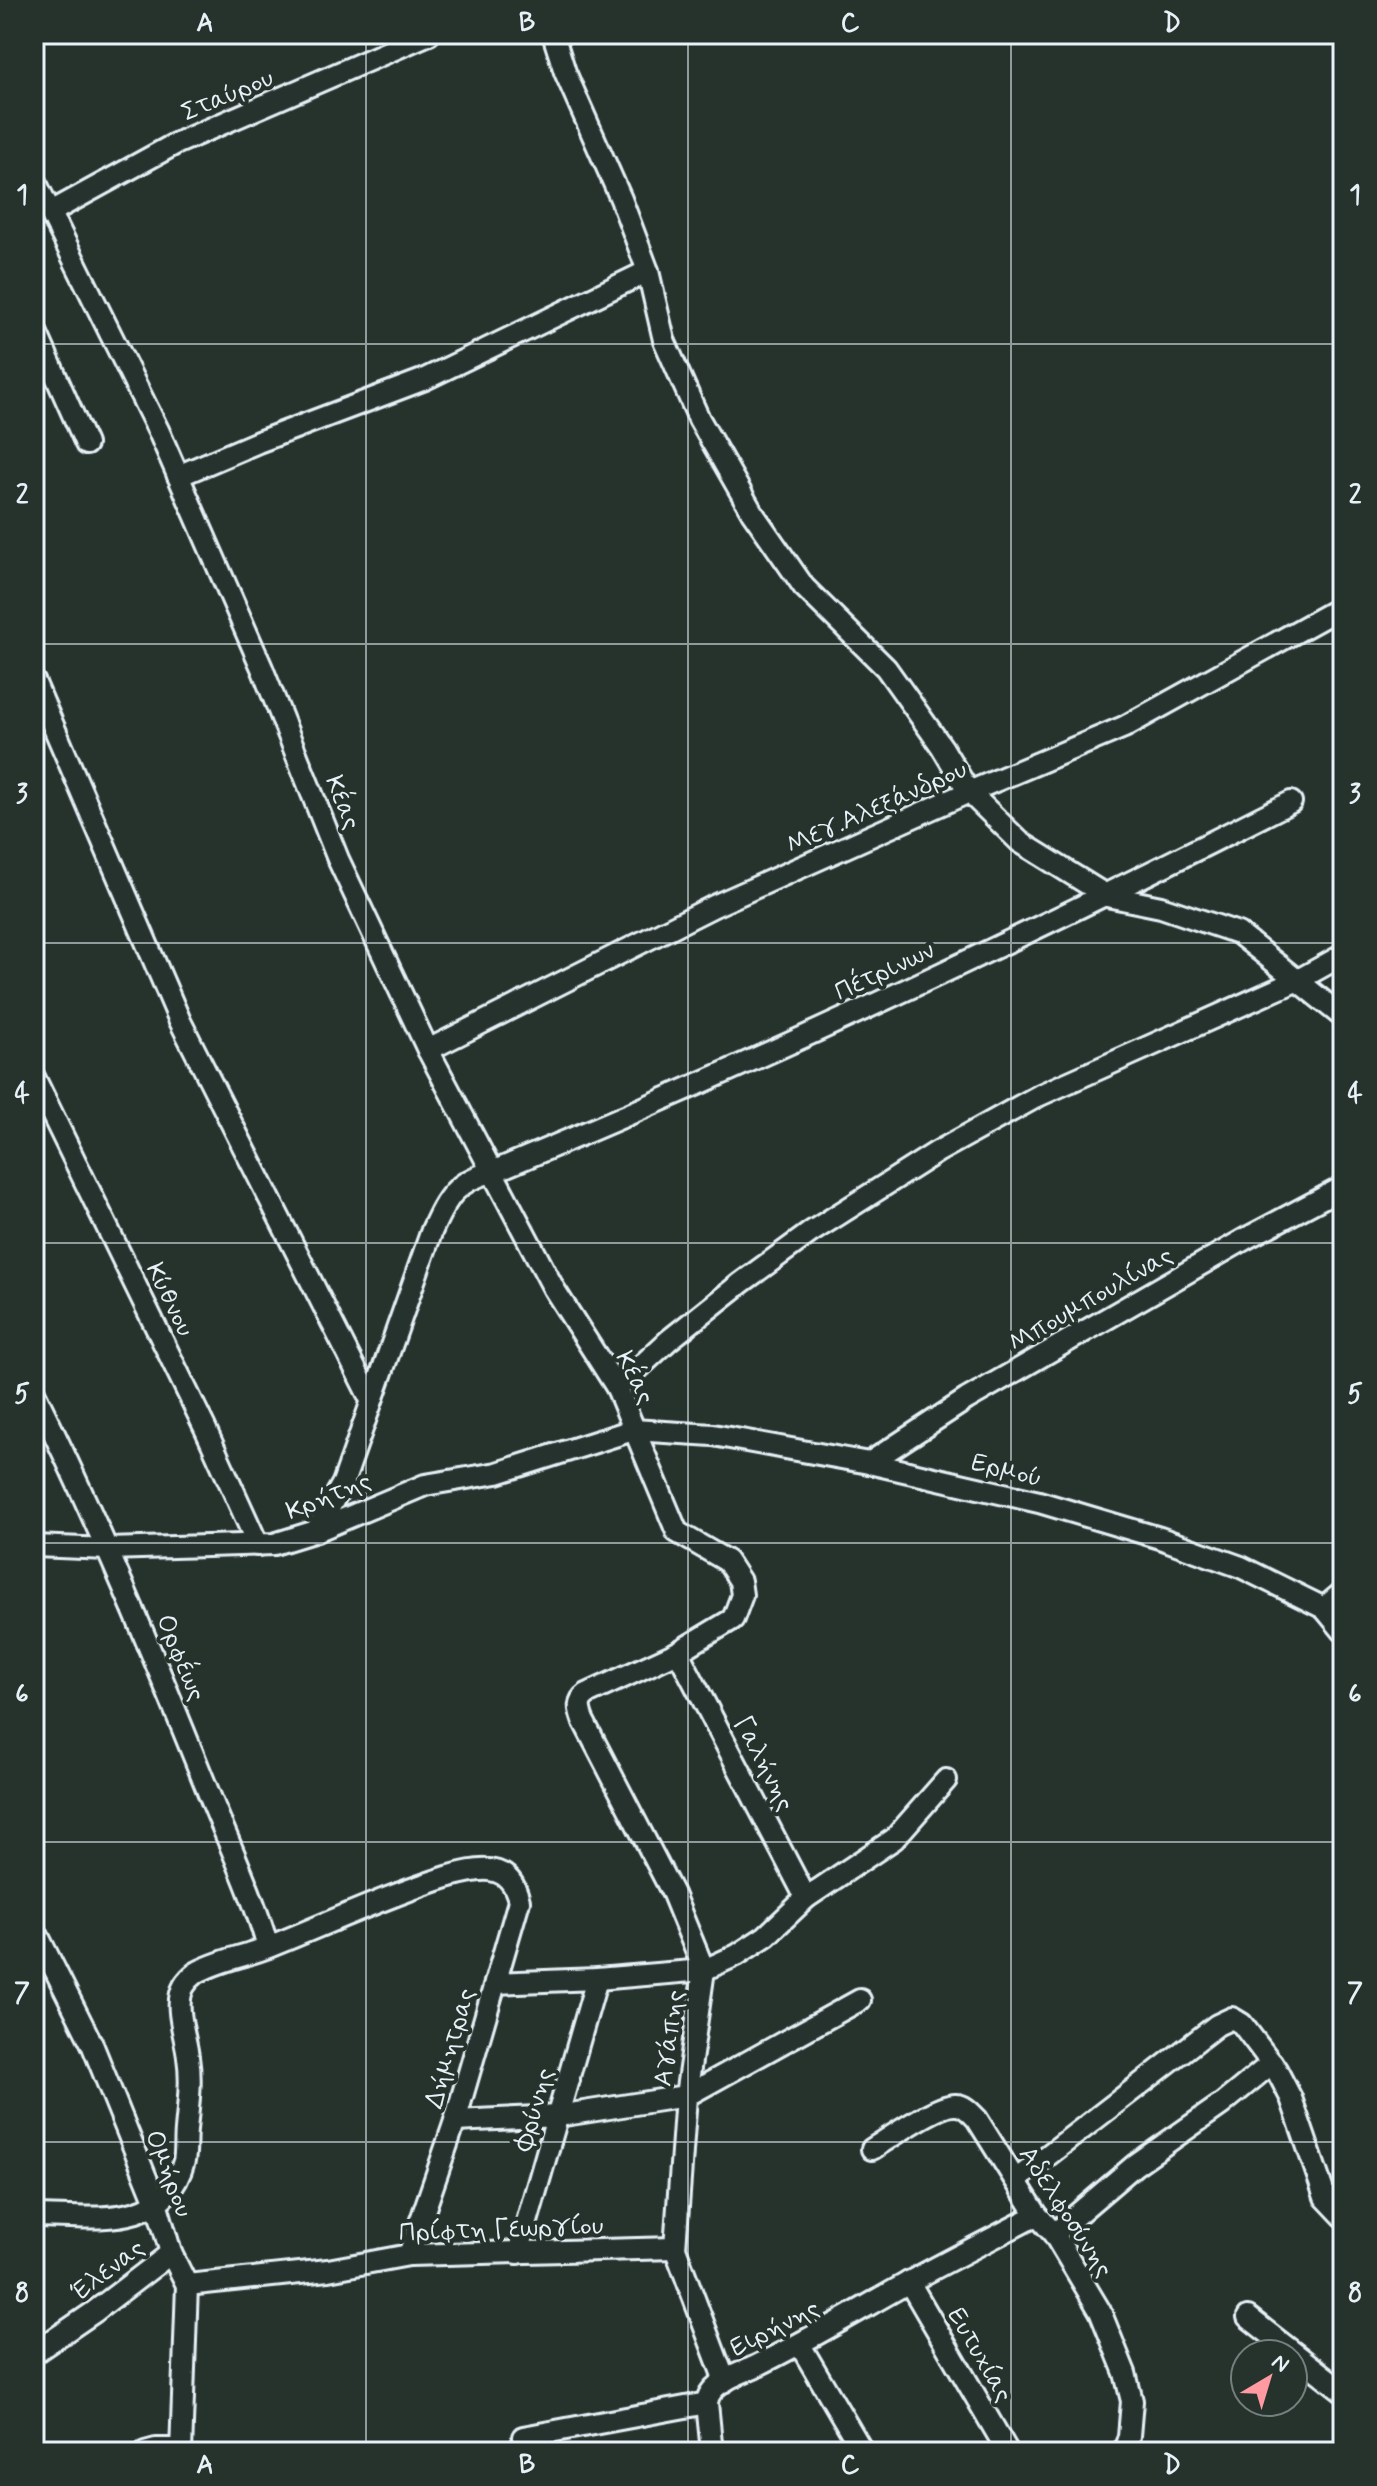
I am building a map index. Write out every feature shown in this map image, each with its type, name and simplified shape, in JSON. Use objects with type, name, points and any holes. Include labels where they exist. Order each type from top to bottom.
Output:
[{"type":"street","name":"Σταύρου","points":[[51,212],[175,144],[429,34]]},
{"type":"street","points":[[553,34],[565,72],[621,199],[648,271],[664,340],[699,419],[752,512],[804,587],[886,668],[942,747],[969,792],[1020,842],[1107,896],[1161,907],[1238,933],[1343,1017]]},
{"type":"street","name":"Κέας","points":[[34,179],[178,476],[262,668],[338,859],[428,1050],[554,1289],[617,1388],[677,1532],[727,1561],[740,1581],[742,1595],[733,1619],[678,1652],[587,1694],[579,1707],[583,1720]]},
{"type":"street","points":[[178,476],[258,442],[425,379],[648,271]]},
{"type":"street","points":[[34,327],[86,444]]},
{"type":"street","name":"Μεγ.Αλεξάνδρου","points":[[428,1050],[714,906],[969,792],[1124,727],[1343,606]]},
{"type":"street","points":[[34,681],[180,1021],[371,1400]]},
{"type":"street","name":"Πέτρινων","points":[[316,1531],[343,1483],[443,1205],[454,1190],[472,1177],[492,1172],[645,1109],[1107,896],[1291,802]]},
{"type":"street","points":[[617,1388],[669,1340],[741,1283],[811,1232],[937,1152],[1040,1095],[1298,980],[1343,955]]},
{"type":"street","name":"Κύθνου","points":[[34,1077],[205,1428],[258,1545]]},
{"type":"street","name":"Μπουμπουλίνας","points":[[869,1463],[967,1399],[1245,1239],[1343,1187]]},
{"type":"street","name":"Ορφέως","points":[[34,1392],[108,1549],[255,1902],[268,1947]]},
{"type":"street","name":"Κρήτης","points":[[34,1546],[108,1549],[274,1544],[316,1531],[425,1485],[497,1473],[633,1430]]},
{"type":"street","name":"Ερμού","points":[[633,1430],[713,1435],[869,1463],[1039,1502],[1160,1538],[1241,1567],[1324,1608],[1343,1631]]},
{"type":"street","points":[[1324,1608],[1343,1592]]},
{"type":"street","name":"Γαλήνης","points":[[678,1652],[806,1898]]},
{"type":"street","name":"Αγάπης","points":[[583,1720],[673,1894],[704,1970],[686,2096],[675,2248],[725,2381]]},
{"type":"street","points":[[495,1983],[704,1970],[737,1955],[766,1936],[806,1898],[894,1839],[946,1780]]},
{"type":"street","name":"Δήμητρας","points":[[268,1947],[412,1888],[469,1871],[488,1869],[509,1878],[516,1888],[519,1901],[509,1942],[455,2121],[409,2255]]},
{"type":"street","name":"Ομήρου","points":[[34,1928],[92,2044],[157,2205],[171,2253],[187,2285],[181,2451]]},
{"type":"street","points":[[34,2216],[111,2217],[136,2213],[157,2205],[184,2161],[189,2062],[179,1999],[184,1986],[193,1975],[268,1947]]},
{"type":"street","name":"Φρύνης","points":[[518,2253],[597,1979]]},
{"type":"street","points":[[455,2121],[558,2116],[686,2096],[860,2000]]},
{"type":"street","points":[[1016,2180],[1217,2025],[1227,2019],[1238,2020],[1272,2063],[1291,2098],[1325,2197],[1343,2216]]},
{"type":"street","points":[[1054,2234],[1135,2165],[1222,2104],[1272,2063]]},
{"type":"street","name":"Αδελφοσύνης","points":[[872,2149],[914,2122],[955,2104],[977,2119],[1037,2215],[1054,2234],[1100,2311],[1125,2373],[1132,2401],[1129,2436],[1124,2452]]},
{"type":"street","name":"Ειρήνης","points":[[707,2403],[712,2390],[725,2381],[800,2345],[909,2282],[1037,2215]]},
{"type":"street","name":"Πρίφτη Γεωργίου","points":[[187,2285],[328,2270],[409,2255],[675,2248]]},
{"type":"street","name":"Έλενας","points":[[34,2353],[171,2253]]},
{"type":"street","name":"Ευτυχίας","points":[[909,2282],[1008,2452]]},
{"type":"street","points":[[1248,2317],[1343,2391]]},
{"type":"street","points":[[800,2345],[863,2452]]},
{"type":"street","points":[[523,2437],[707,2403],[712,2452]]},
{"type":"street","points":[[145,2452],[156,2449],[181,2451]]}]
